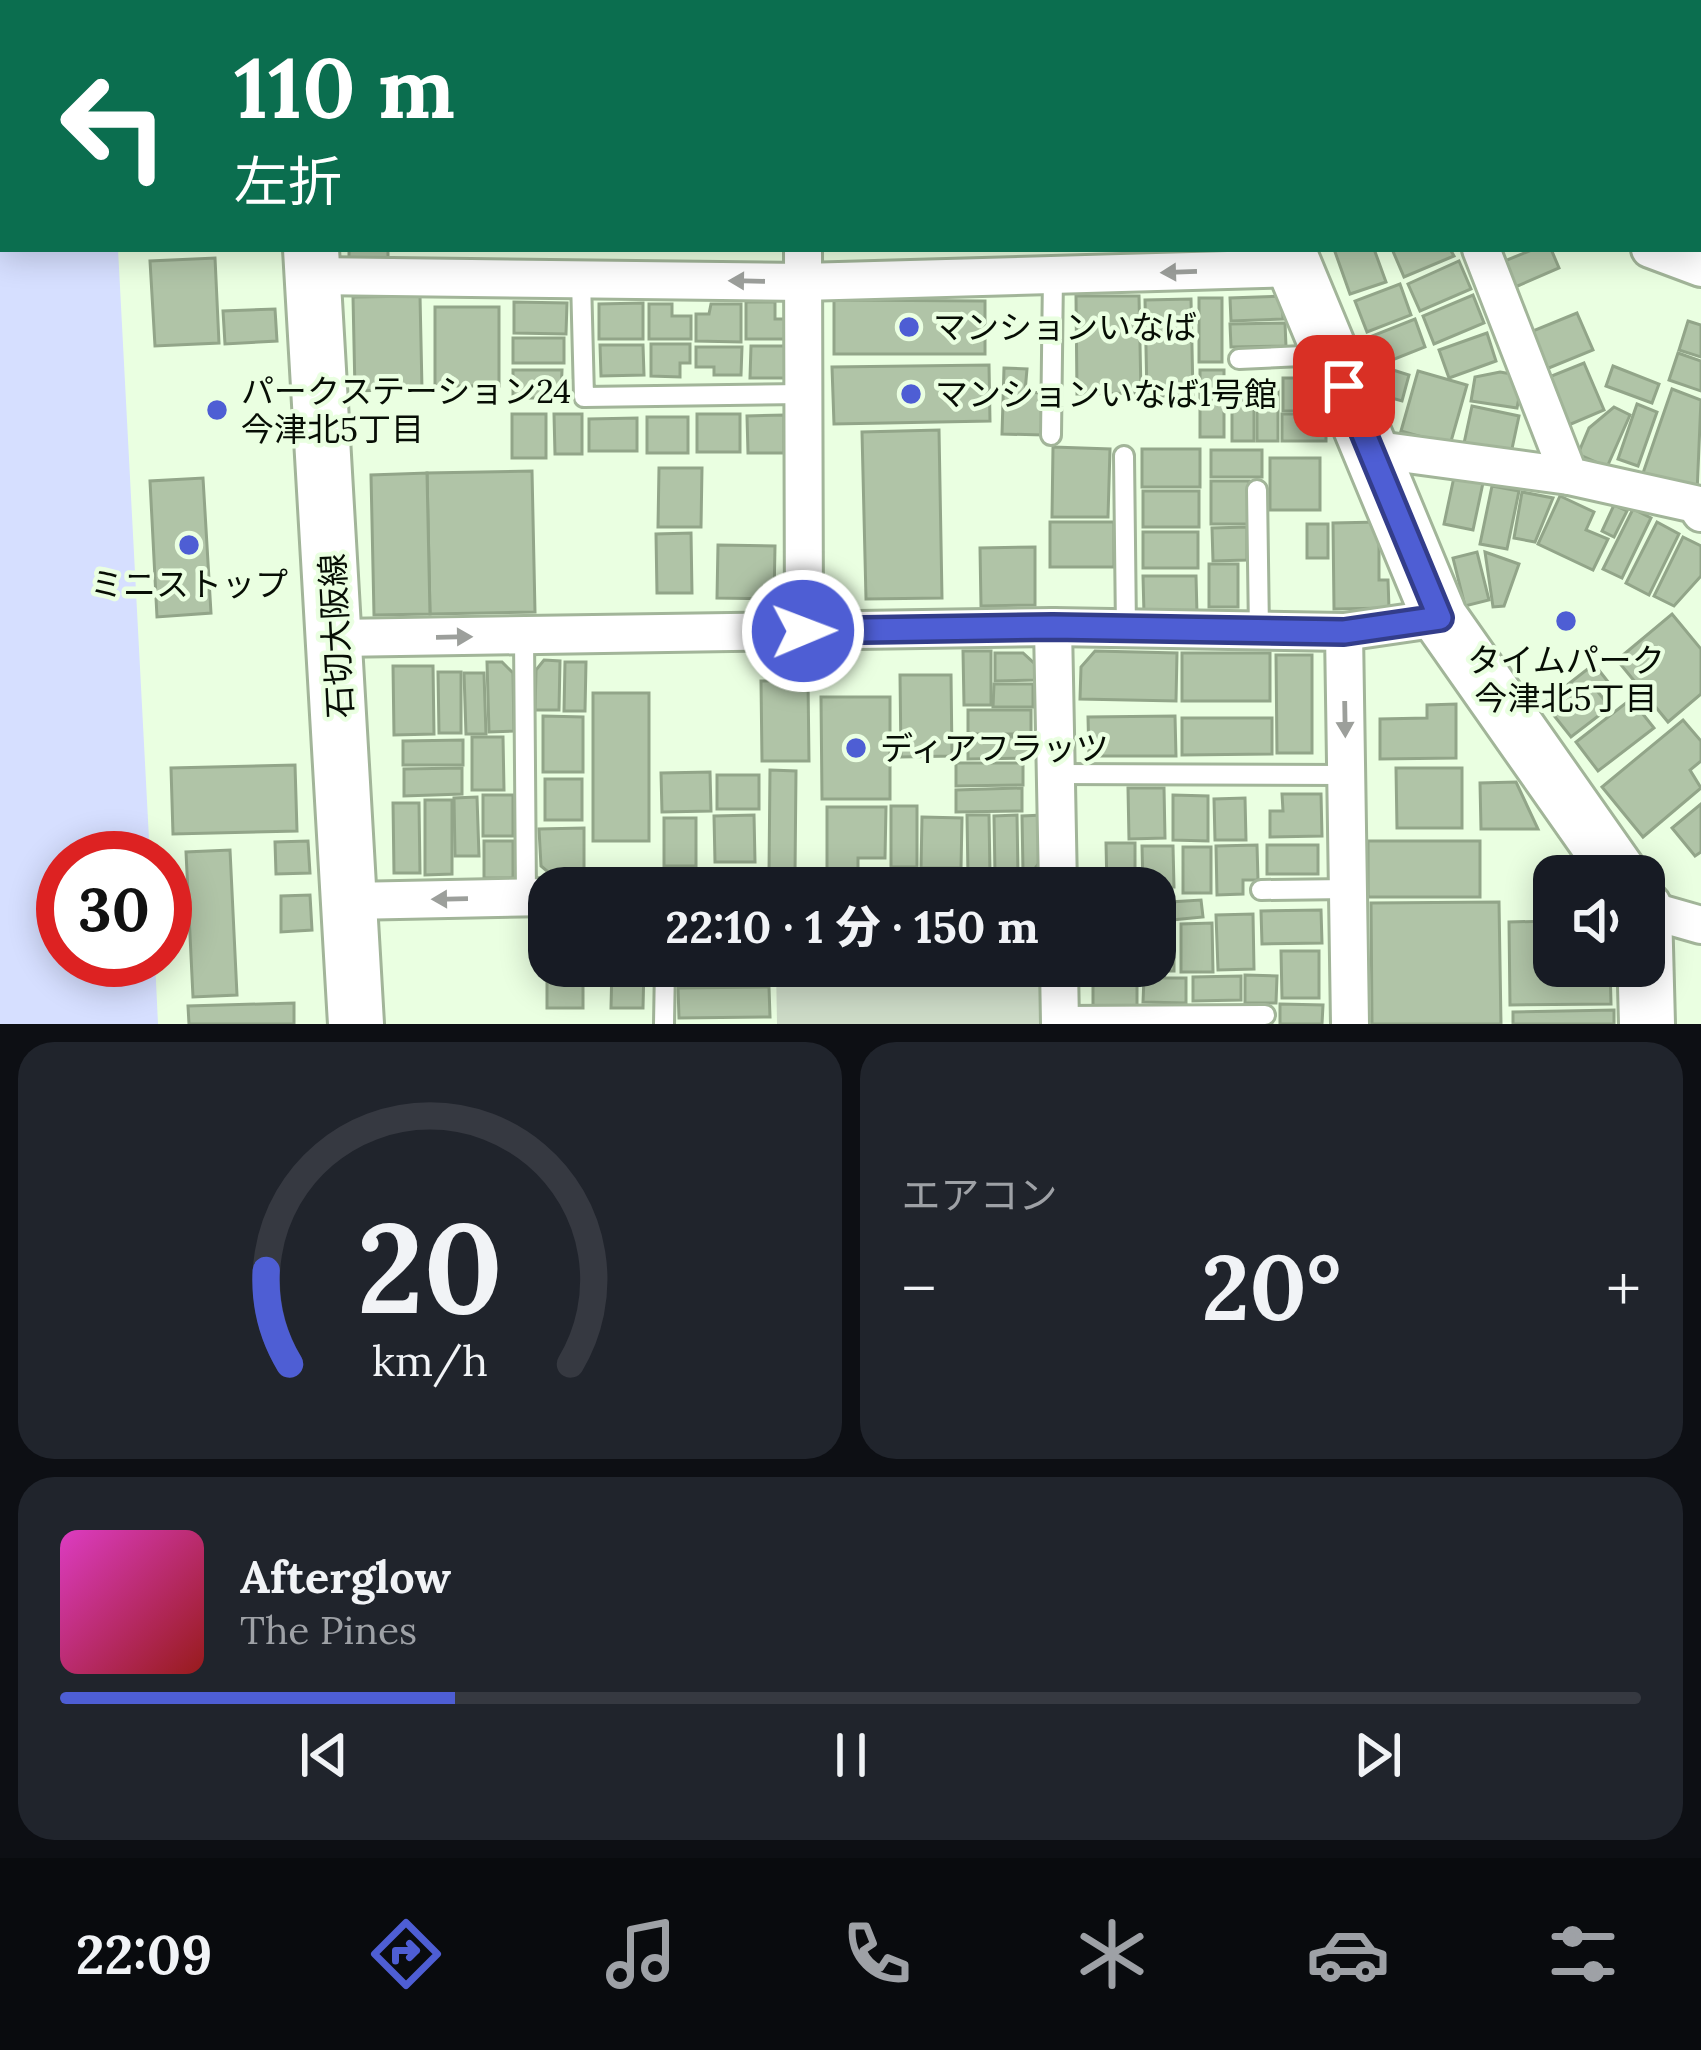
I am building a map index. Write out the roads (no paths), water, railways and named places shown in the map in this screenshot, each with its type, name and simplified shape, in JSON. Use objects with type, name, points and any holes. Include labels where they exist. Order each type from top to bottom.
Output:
[{"type":"street","points":[[1481,252],[1569,476]]},
{"type":"street","points":[[1658,252],[1701,268]]},
{"type":"street","points":[[312,262],[581,279],[803,265],[1053,275],[1291,259],[1440,618],[1606,855]]},
{"type":"street","name":"石切大阪線","points":[[312,262],[356,1024]]},
{"type":"street","points":[[803,265],[803,631]]},
{"type":"street","points":[[1370,448],[1569,476],[1699,508]]},
{"type":"street","points":[[337,638],[1053,627],[1344,632],[1440,618]]},
{"type":"street","points":[[1053,627],[1058,867]]},
{"type":"street","points":[[1344,632],[1350,1024]]},
{"type":"street","points":[[350,901],[528,897]]},
{"type":"street","points":[[1665,914],[1701,925]]},
{"type":"street","points":[[1059,987],[1060,1020]]},
{"type":"street","points":[[1646,987],[1647,1024]]},
{"type":"lane","points":[[1051,436],[1053,275]]},
{"type":"lane","points":[[581,279],[584,398],[803,394]]},
{"type":"lane","points":[[1239,359],[1331,355]]},
{"type":"lane","points":[[1124,456],[1126,628]]},
{"type":"lane","points":[[1257,490],[1258,631]]},
{"type":"lane","points":[[524,636],[536,867]]},
{"type":"lane","points":[[1056,774],[1346,776]]},
{"type":"lane","points":[[1261,890],[1348,889]]},
{"type":"lane","points":[[664,1024],[665,987]]},
{"type":"lane","points":[[1060,1020],[1264,1015]]},
{"type":"water","points":[[0,252],[118,252],[149,831],[36,831],[36,987],[156,987],[158,1024],[0,1024]]},
{"type":"place","name":"マンションいなば","points":[[909,327]]},
{"type":"place","name":"マンションいなば1号館","points":[[911,394]]},
{"type":"place","name":"パークステーション24 今津北5丁目","points":[[217,410]]},
{"type":"place","name":"ミニストップ","points":[[189,545]]},
{"type":"place","name":"タイムパーク 今津北5丁目","points":[[1566,621]]},
{"type":"place","name":"ディアフラッツ","points":[[856,748]]}]
